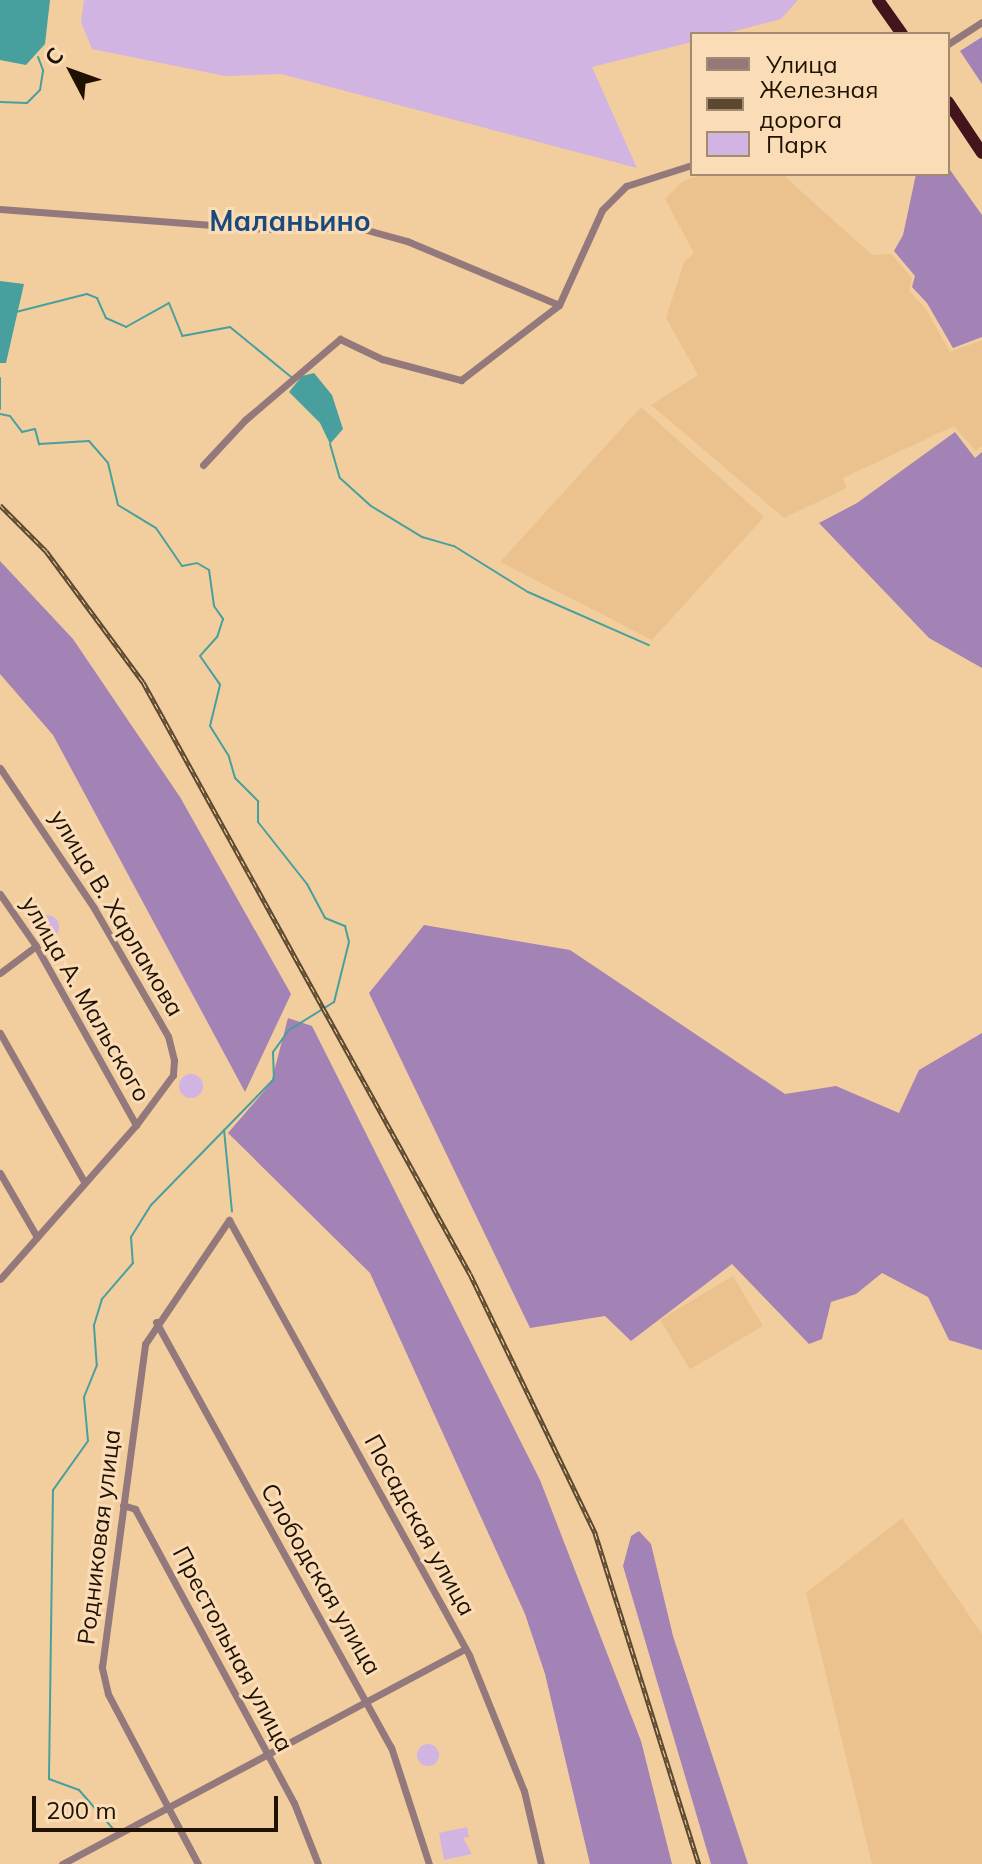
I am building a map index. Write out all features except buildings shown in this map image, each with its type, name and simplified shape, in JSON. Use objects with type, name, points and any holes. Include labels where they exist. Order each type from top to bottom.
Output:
[{"type":"highway","points":[[878,0],[901,32]]},
{"type":"highway","points":[[950,105],[982,153]]},
{"type":"street","points":[[950,43],[982,22]]},
{"type":"street","points":[[203,465],[245,420],[340,339],[382,359],[461,380],[559,305],[602,210],[626,186],[690,166]]},
{"type":"street","points":[[0,209],[268,229],[356,227],[407,241],[559,305]]},
{"type":"street","name":"улица В. Харламова","points":[[0,768],[51,839],[168,1036],[173,1075],[136,1125],[0,1279]]},
{"type":"street","name":"улица А. Мальского","points":[[0,894],[36,946],[136,1125]]},
{"type":"street","points":[[0,973],[36,946]]},
{"type":"street","points":[[0,1033],[85,1183]]},
{"type":"street","points":[[0,1173],[37,1237]]},
{"type":"street","name":"Родниковая улица","points":[[198,1864],[103,1680],[145,1344],[156,1322],[229,1220]]},
{"type":"street","name":"Посадская улица","points":[[229,1220],[464,1649],[517,1770],[541,1864]]},
{"type":"street","name":"Слободская улица","points":[[156,1322],[367,1700],[402,1770],[429,1864]]},
{"type":"street","name":"Престольная улица","points":[[123,1505],[135,1509],[294,1803],[318,1864]]},
{"type":"street","points":[[62,1864],[81,1861],[171,1807],[464,1649]]},
{"type":"shaded area","points":[[982,37],[982,84],[960,51]]},
{"type":"shaded area","points":[[950,170],[982,215],[982,337],[953,348],[927,303],[912,287],[915,276],[894,251],[903,235],[916,176],[950,176]]},
{"type":"shaded area","points":[[697,176],[784,176],[872,255],[891,254],[912,278],[909,291],[926,309],[950,352],[982,340],[982,446],[976,451],[954,426],[843,478],[847,488],[784,518],[651,405],[698,375],[666,318],[684,262],[694,253],[665,199],[682,182]]},
{"type":"shaded area","points":[[641,407],[764,517],[652,640],[500,562]]},
{"type":"shaded area","points":[[955,432],[975,458],[982,452],[982,668],[929,638],[819,523],[857,503]]},
{"type":"shaded area","points":[[0,561],[73,639],[180,797],[291,994],[245,1092],[53,735],[0,674]]},
{"type":"shaded area","points":[[424,925],[570,950],[785,1094],[836,1086],[899,1113],[919,1070],[982,1033],[982,1350],[949,1340],[928,1297],[882,1273],[856,1294],[831,1302],[822,1339],[809,1344],[732,1264],[631,1341],[605,1316],[530,1328],[369,993]]},
{"type":"shaded area","points":[[288,1018],[312,1026],[540,1480],[641,1741],[672,1864],[590,1864],[545,1674],[525,1614],[370,1273],[228,1133],[271,1083]]},
{"type":"shaded area","points":[[733,1276],[763,1326],[690,1369],[660,1320]]},
{"type":"shaded area","points":[[902,1518],[982,1634],[982,1864],[872,1864],[806,1593]]},
{"type":"shaded area","points":[[639,1531],[651,1544],[673,1636],[748,1864],[711,1864],[623,1566],[631,1536]]},
{"type":"green space","points":[[84,0],[798,0],[781,19],[731,32],[690,32],[690,42],[592,67],[637,168],[281,74],[225,76],[92,49],[81,22]]},
{"type":"green space","points":[[47,915],[58,922],[59,927],[52,938],[47,939],[36,932],[35,927],[42,916]]},
{"type":"green space","points":[[191,1074],[199,1078],[203,1086],[199,1094],[191,1098],[183,1094],[179,1086],[183,1078]]},
{"type":"green space","points":[[428,1744],[436,1747],[439,1755],[436,1763],[428,1766],[420,1763],[417,1755],[420,1747]]},
{"type":"green space","points":[[467,1827],[469,1837],[463,1838],[472,1854],[444,1860],[439,1833]]},
{"type":"water","points":[[0,0],[50,0],[45,44],[26,65],[0,60]]},
{"type":"water","points":[[0,281],[24,284],[6,363],[0,363]]},
{"type":"water","points":[[314,373],[332,395],[343,429],[330,444],[320,423],[289,392],[302,376]]},
{"type":"waterway","points":[[0,102],[27,103],[40,90],[43,70],[38,57]]},
{"type":"waterway","points":[[16,312],[87,294],[97,298],[106,318],[126,327],[169,303],[182,336],[230,327],[291,377]]},
{"type":"waterway","points":[[0,378],[0,409]]},
{"type":"waterway","points":[[0,414],[10,416],[22,432],[35,429],[39,444],[89,441],[108,463],[118,505],[156,528],[182,566],[197,563],[209,570],[214,606],[223,619],[217,637],[200,656],[220,685],[210,726],[229,757],[235,778],[258,801],[258,822],[307,884],[325,918],[345,926],[349,942],[334,1002],[289,1030],[273,1052],[274,1079],[151,1205],[131,1237],[133,1263],[102,1299],[94,1326],[97,1365],[84,1397],[88,1441],[53,1490],[49,1779],[79,1790],[114,1830]]},
{"type":"waterway","points":[[330,444],[340,478],[371,506],[422,537],[454,546],[528,592],[649,645]]},
{"type":"waterway","points":[[224,1130],[232,1212]]},
{"type":"railway","points":[[0,505],[46,551],[143,682],[470,1274],[595,1533],[699,1864]]},
{"type":"district","name":"Маланьино","points":[[290,221]]}]
